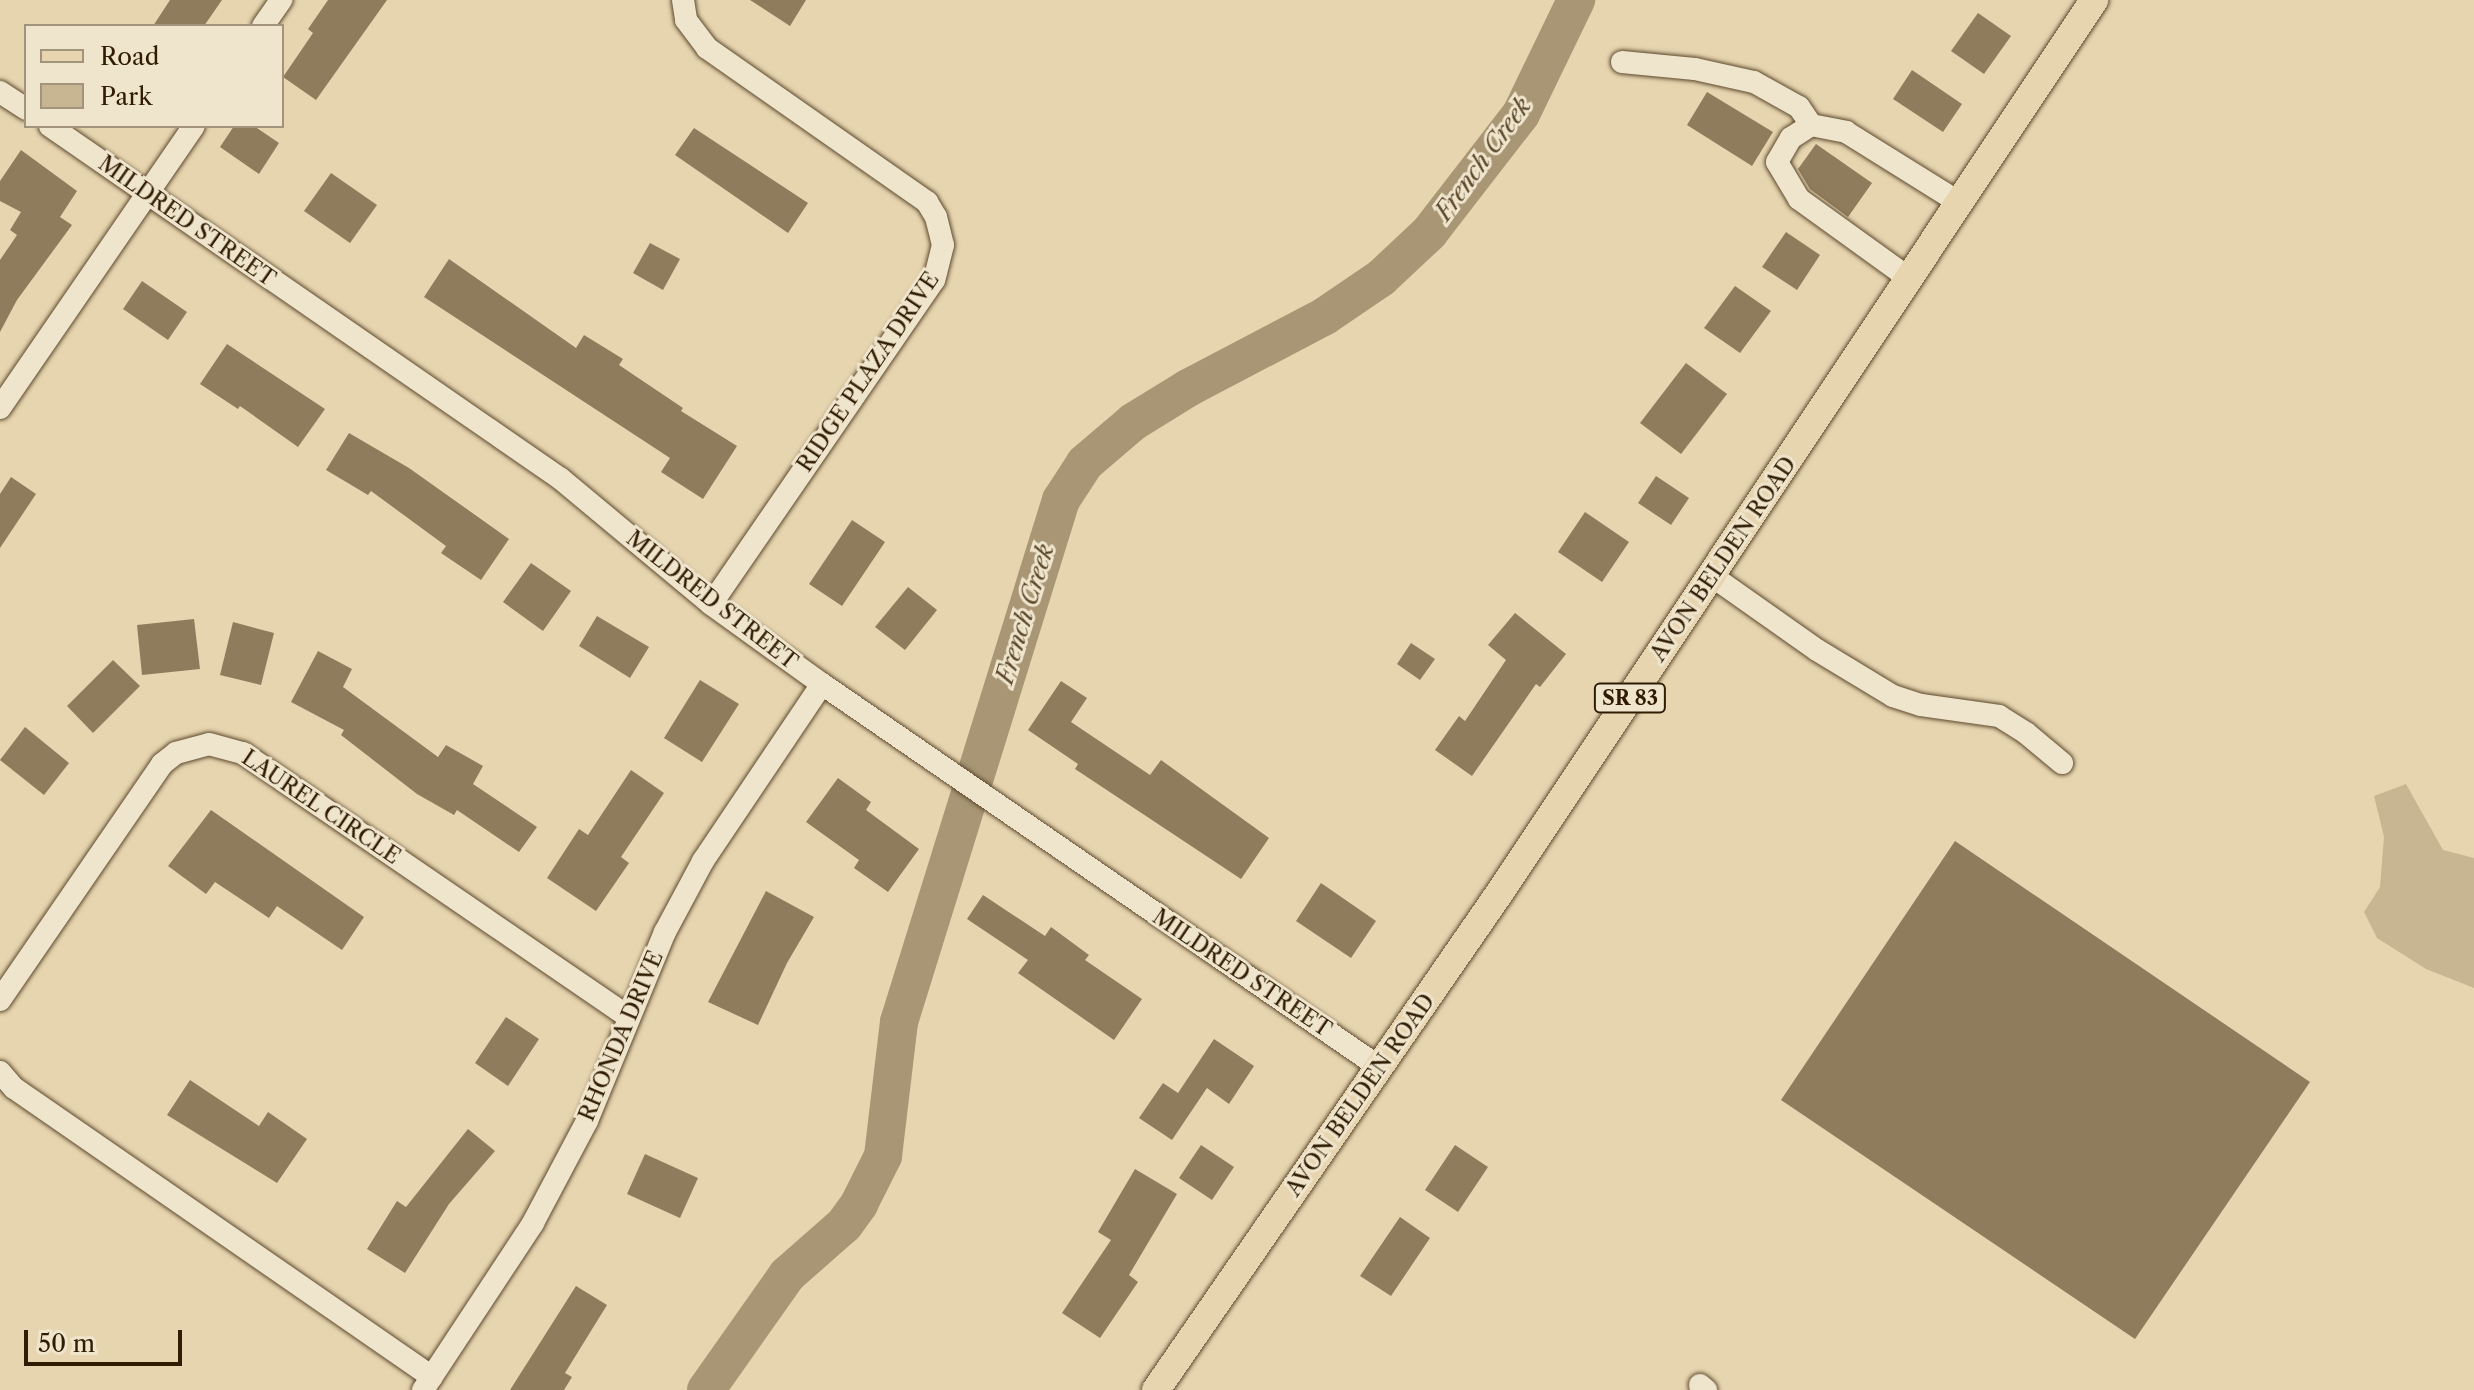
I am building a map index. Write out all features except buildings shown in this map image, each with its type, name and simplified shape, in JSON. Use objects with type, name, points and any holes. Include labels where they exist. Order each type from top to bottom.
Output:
[{"type":"main road","name":"AVON BELDEN ROAD","points":[[1156,1390],[1712,576],[2094,0]]},
{"type":"street","points":[[264,24],[281,0]]},
{"type":"street","name":"RIDGE PLAZA DRIVE","points":[[683,0],[686,20],[707,48],[927,202],[936,217],[943,245],[934,280],[711,604]]},
{"type":"street","points":[[1622,62],[1695,69],[1754,82],[1799,107],[1811,125]]},
{"type":"street","points":[[0,92],[24,108]]},
{"type":"street","points":[[1910,279],[1799,199],[1783,179],[1777,162],[1791,138],[1811,125],[1846,132],[1960,203]]},
{"type":"street","name":"MILDRED STREET","points":[[53,128],[561,479],[711,604],[822,684],[1379,1067]]},
{"type":"street","points":[[0,408],[193,128]]},
{"type":"street","points":[[1712,576],[1817,650],[1893,696],[1921,705],[1999,716],[2062,763]]},
{"type":"street","name":"RHONDA DRIVE","points":[[428,1383],[533,1223],[587,1121],[665,932],[703,861],[822,684]]},
{"type":"street","name":"LAUREL CIRCLE","points":[[0,1000],[162,764],[176,753],[209,744],[243,753],[629,1017]]},
{"type":"street","points":[[0,1072],[14,1088],[428,1383]]},
{"type":"green space","points":[[2406,784],[2443,850],[2474,858],[2474,988],[2426,969],[2377,938],[2364,912],[2380,887],[2384,837],[2374,796]]},
{"type":"waterway","name":"French Creek","points":[[706,1390],[787,1275],[844,1225],[859,1204],[883,1156],[899,1022],[1061,500],[1085,463],[1133,422],[1188,388],[1325,316],[1381,278],[1429,233],[1521,114],[1576,0]]}]
